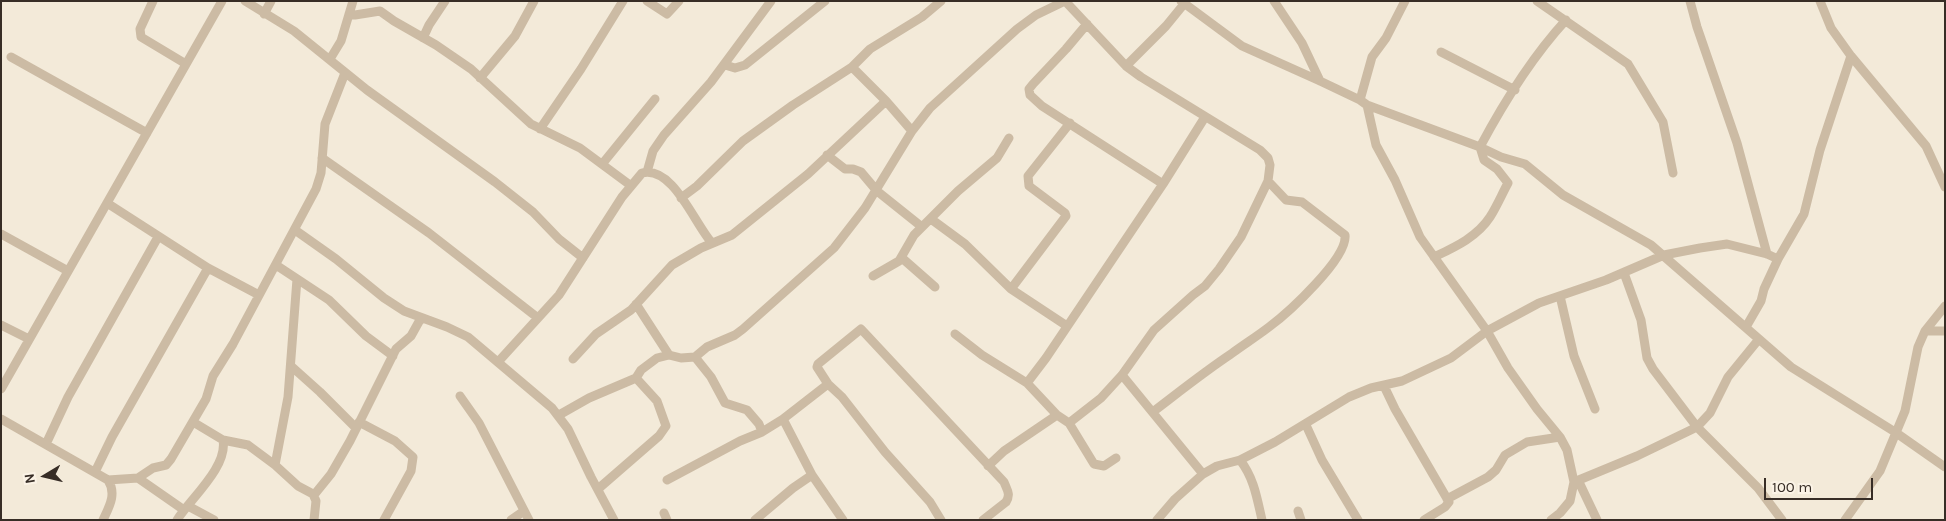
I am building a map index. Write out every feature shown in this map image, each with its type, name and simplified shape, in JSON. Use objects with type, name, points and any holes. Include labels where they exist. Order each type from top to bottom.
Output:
[{"type":"street","points":[[153,1],[140,29],[142,37],[186,64]]},
{"type":"street","points":[[1,389],[222,1]]},
{"type":"street","points":[[244,1],[294,31],[345,73],[495,182],[533,212],[559,239],[583,258]]},
{"type":"street","points":[[264,14],[271,1]]},
{"type":"street","points":[[330,59],[341,41],[353,1]]},
{"type":"street","points":[[423,38],[445,1]]},
{"type":"street","points":[[480,78],[515,36],[534,1]]},
{"type":"street","points":[[540,129],[581,69],[623,1]]},
{"type":"street","points":[[647,1],[667,14],[679,1]]},
{"type":"street","points":[[647,172],[653,152],[664,135],[725,65],[771,1]]},
{"type":"street","points":[[725,65],[735,68],[745,65],[825,1]]},
{"type":"street","points":[[681,198],[697,186],[743,141],[793,105],[852,67],[870,49],[922,17],[941,1]]},
{"type":"street","points":[[559,414],[589,398],[636,378],[641,370],[657,358],[669,355],[681,358],[694,357],[707,347],[744,329],[834,248],[856,222],[912,131],[930,108],[1017,29],[1036,16],[1065,1],[1126,66],[1260,150],[1268,158],[1270,165],[1268,181],[1241,237],[1219,269],[1205,286],[1192,295],[1154,330],[1122,375],[1101,398],[1068,423]]},
{"type":"street","points":[[1274,1],[1302,43],[1320,81]]},
{"type":"street","points":[[1405,1],[1386,38],[1372,57],[1363,103],[1376,145],[1395,180],[1420,237],[1487,331],[1508,368],[1560,437],[1567,450],[1576,481],[1597,520]]},
{"type":"street","points":[[1537,1],[1628,64],[1663,122],[1673,172]]},
{"type":"street","points":[[1690,1],[1697,27],[1737,143],[1767,254]]},
{"type":"street","points":[[1820,1],[1831,28],[1851,56],[1926,146],[1945,187]]},
{"type":"street","points":[[1126,66],[1166,26],[1182,3],[1242,46],[1320,81],[1363,103],[1480,147],[1501,157],[1525,164],[1563,195],[1651,245],[1791,367],[1895,432],[1945,467]]},
{"type":"street","points":[[349,14],[380,12],[423,38],[462,62],[531,124],[562,138],[603,163],[630,185]]},
{"type":"street","points":[[1434,257],[1460,245],[1479,230],[1490,216],[1508,182],[1497,169],[1484,160],[1480,147],[1545,43],[1566,20]]},
{"type":"street","points":[[1087,24],[1029,89],[1030,95],[1042,106],[1070,122],[1163,184]]},
{"type":"street","points":[[1441,52],[1515,90]]},
{"type":"street","points":[[1746,327],[1761,301],[1764,289],[1778,259],[1804,214],[1820,150],[1851,56]]},
{"type":"street","points":[[11,57],[147,133]]},
{"type":"street","points":[[852,67],[886,101],[912,131]]},
{"type":"street","points":[[1,420],[108,480],[138,478],[153,468],[168,464],[206,399],[213,376],[276,265],[316,189],[322,158],[325,124],[345,73]]},
{"type":"street","points":[[603,163],[654,99]]},
{"type":"street","points":[[573,359],[596,334],[631,310],[672,266],[701,248],[732,235],[808,174],[886,101]]},
{"type":"street","points":[[1027,383],[1163,184],[1205,117]]},
{"type":"street","points":[[1011,289],[1066,216],[1065,213],[1029,186],[1027,181],[1028,176],[1070,122]]},
{"type":"street","points":[[873,276],[890,268],[902,258],[914,235],[958,191],[997,158],[1010,138]]},
{"type":"street","points":[[827,155],[845,169],[861,172],[877,190],[922,227]]},
{"type":"street","points":[[322,158],[429,232],[538,318]]},
{"type":"street","points":[[498,362],[559,295],[630,185],[642,173],[647,172],[663,176],[681,198],[712,243]]},
{"type":"street","points":[[1154,412],[1231,353],[1270,327],[1321,279],[1346,241],[1345,235],[1302,202],[1286,200],[1268,181]]},
{"type":"street","points":[[107,203],[208,268],[259,295]]},
{"type":"street","points":[[931,219],[965,244],[1011,289],[1067,326]]},
{"type":"street","points":[[295,230],[404,311],[468,337],[559,414],[578,446],[591,477],[614,520]]},
{"type":"street","points":[[1,234],[68,271]]},
{"type":"street","points":[[46,444],[68,397],[158,237]]},
{"type":"street","points":[[1157,520],[1175,499],[1203,474],[1217,466],[1240,460],[1306,425],[1349,397],[1371,388],[1419,375],[1451,358],[1487,331],[1539,303],[1624,273],[1664,255],[1727,244],[1767,254],[1778,259]]},
{"type":"street","points":[[902,258],[935,287]]},
{"type":"street","points":[[276,265],[337,306],[366,336],[393,356]]},
{"type":"street","points":[[95,472],[112,437],[208,268]]},
{"type":"street","points":[[1624,273],[1641,320],[1647,358],[1653,369],[1697,427],[1758,488],[1782,520]]},
{"type":"street","points":[[275,465],[288,397],[297,279]]},
{"type":"street","points":[[1560,296],[1574,356],[1596,408]]},
{"type":"street","points":[[636,304],[669,355]]},
{"type":"street","points":[[1845,520],[1880,472],[1905,411],[1918,347],[1925,331],[1945,306]]},
{"type":"street","points":[[314,495],[331,474],[396,349],[411,336],[420,318]]},
{"type":"street","points":[[1,324],[29,339]]},
{"type":"street","points":[[941,520],[930,502],[885,452],[816,367],[858,331],[863,330],[1004,482],[1009,493],[1006,502],[983,520]]},
{"type":"street","points":[[1925,331],[1945,331]]},
{"type":"street","points":[[955,334],[982,355],[1027,383],[1068,423],[1094,464],[1104,466],[1116,458]]},
{"type":"street","points":[[1576,481],[1637,456],[1697,427],[1710,413],[1728,377],[1758,339]]},
{"type":"street","points":[[694,357],[711,377],[725,403],[747,410],[759,424],[762,432]]},
{"type":"street","points":[[291,366],[358,425],[395,441],[413,457],[411,471],[384,520]]},
{"type":"street","points":[[1122,375],[1203,474]]},
{"type":"street","points":[[598,488],[659,436],[666,426],[657,401],[636,378]]},
{"type":"street","points":[[668,480],[740,441],[762,432],[783,419],[828,384]]},
{"type":"street","points":[[1384,386],[1395,409],[1447,499],[1448,505],[1424,520]]},
{"type":"street","points":[[460,396],[479,423],[529,520]]},
{"type":"street","points":[[988,466],[1004,451],[1057,414]]},
{"type":"street","points":[[783,419],[812,475],[843,520]]},
{"type":"street","points":[[193,422],[223,440],[248,445],[275,465],[298,486],[314,495],[316,501],[314,520]]},
{"type":"street","points":[[1306,425],[1322,460],[1358,520]]},
{"type":"street","points":[[1447,499],[1488,477],[1496,470],[1506,455],[1527,442],[1560,437]]},
{"type":"street","points":[[177,520],[218,463],[223,449],[223,440]]},
{"type":"street","points":[[1240,460],[1246,468],[1256,490],[1262,520]]},
{"type":"street","points":[[755,520],[792,488],[812,475]]},
{"type":"street","points":[[138,478],[186,508],[214,520]]},
{"type":"street","points":[[103,520],[110,506],[113,492],[108,480]]},
{"type":"street","points":[[1551,520],[1570,501],[1576,481]]},
{"type":"street","points":[[511,520],[524,511]]}]
